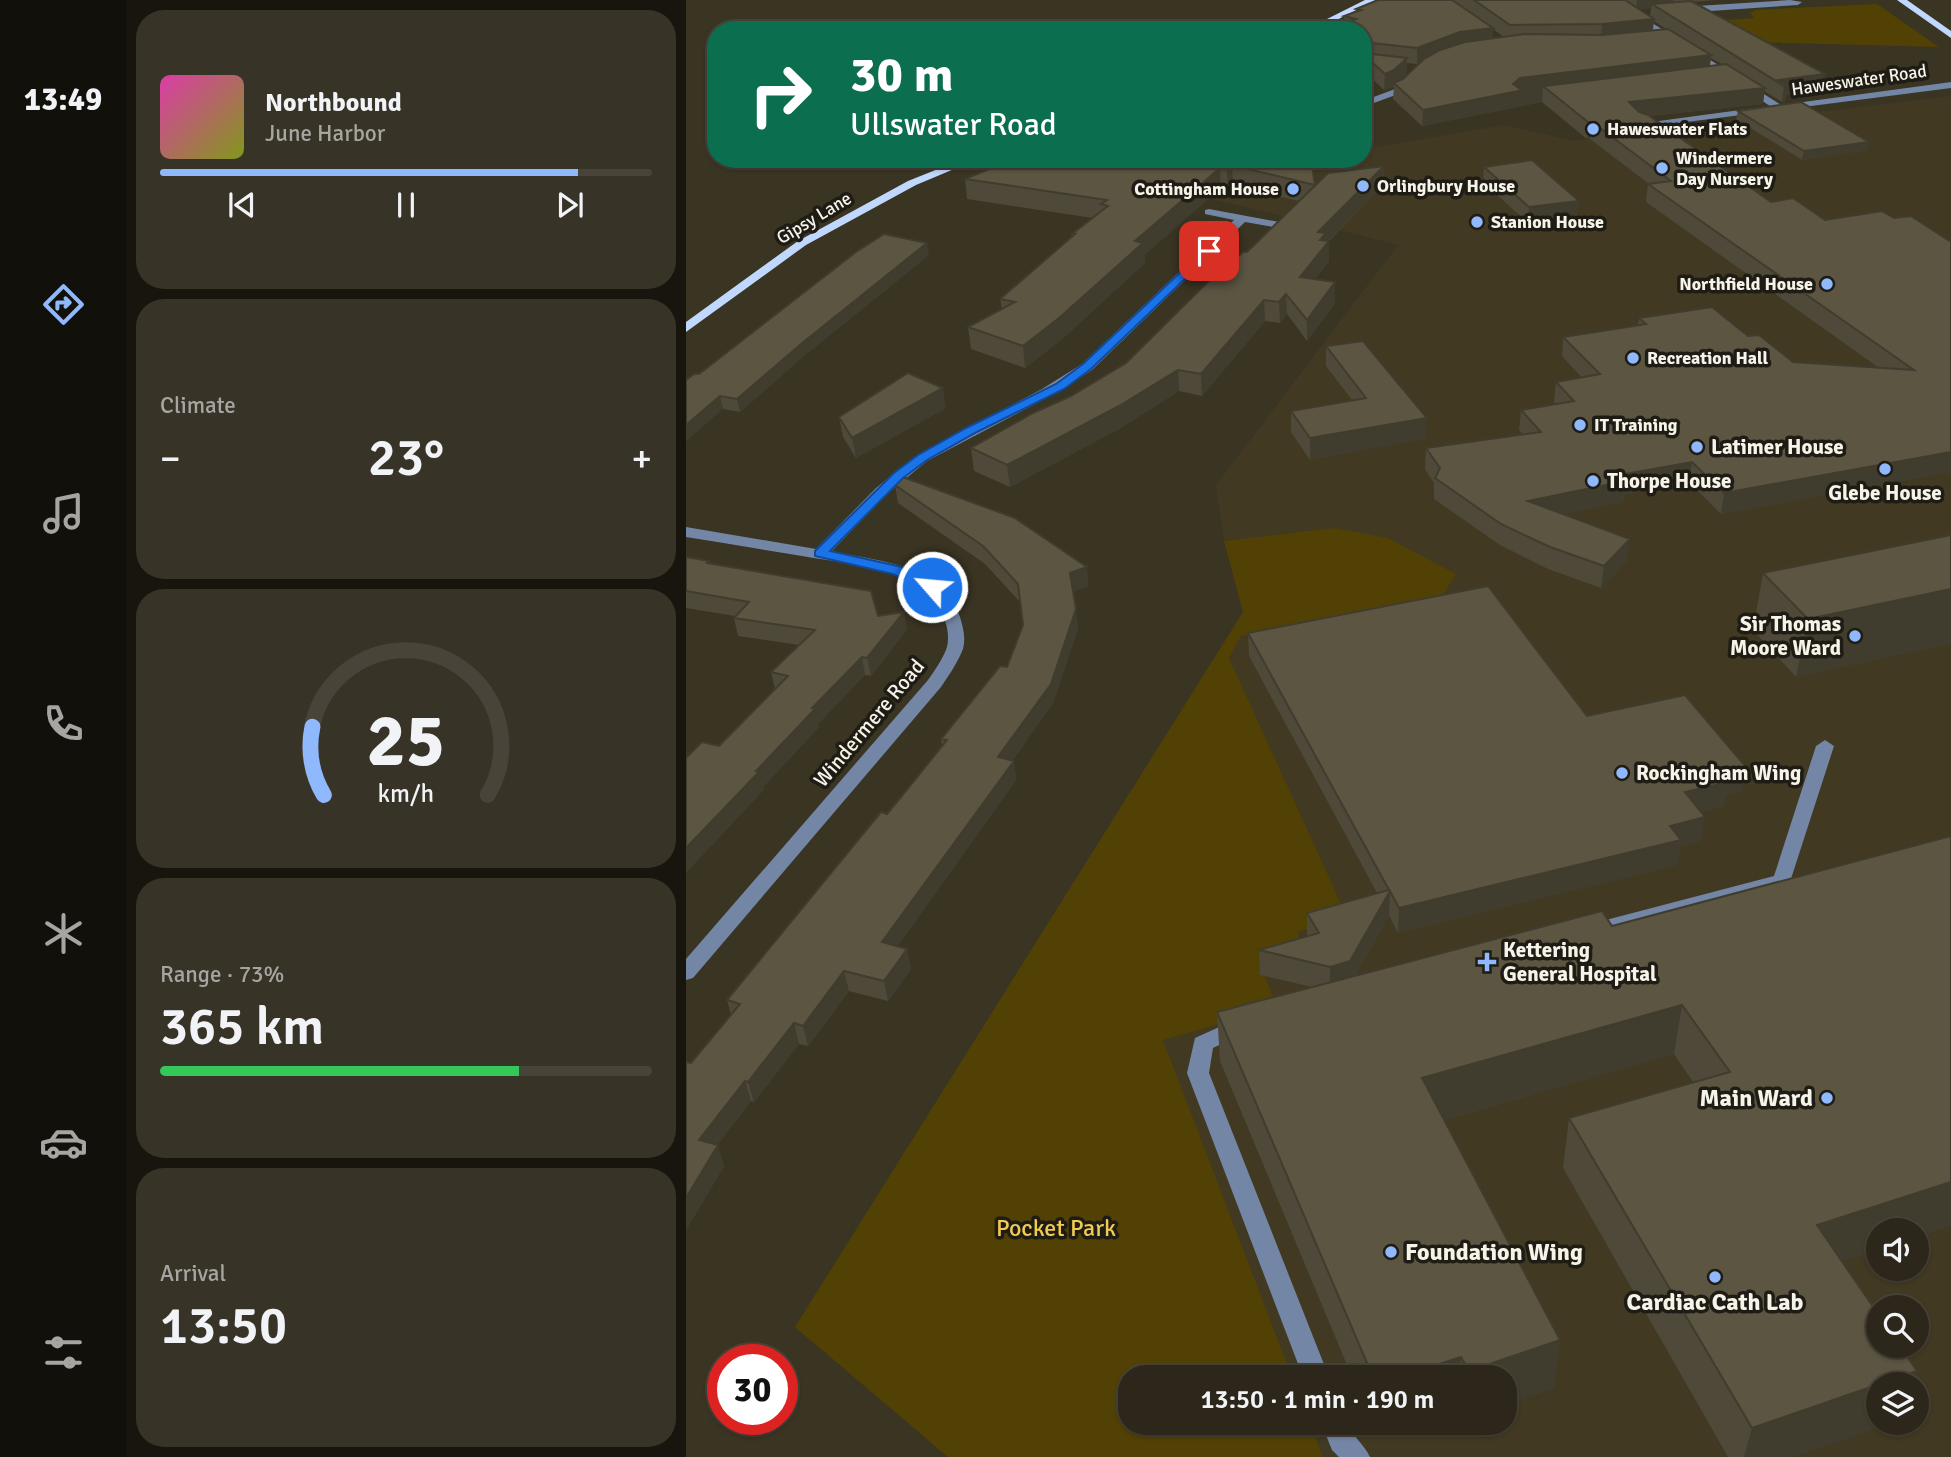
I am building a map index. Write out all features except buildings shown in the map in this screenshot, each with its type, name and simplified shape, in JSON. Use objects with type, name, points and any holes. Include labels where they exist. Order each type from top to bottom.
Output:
[{"type":"main road","points":[[1328,21],[1372,0]]},
{"type":"main road","points":[[1901,0],[1951,35]]},
{"type":"main road","points":[[1930,19],[1951,28]]},
{"type":"main road","name":"Gipsy Lane","points":[[686,328],[802,243],[912,183],[950,168]]},
{"type":"street","name":"Haweswater Road","points":[[1610,0],[1781,109]]},
{"type":"street","points":[[1665,12],[1798,2]]},
{"type":"street","points":[[1726,7],[1737,16]]},
{"type":"street","points":[[1632,15],[1654,13]]},
{"type":"street","points":[[1651,40],[1667,38]]},
{"type":"street","points":[[1372,101],[1398,91],[1419,70],[1408,69]]},
{"type":"street","points":[[1705,76],[1725,74]]},
{"type":"street","name":"Haweswater Road","points":[[1644,126],[1948,84]]},
{"type":"street","points":[[1209,212],[1279,225]]},
{"type":"street","points":[[820,554],[891,483],[923,457],[972,429],[1060,386],[1087,367],[1243,218]]},
{"type":"street","name":"Windermere Road","points":[[686,532],[897,570],[932,587],[945,601],[953,614],[955,647],[935,683],[686,973]]},
{"type":"street","points":[[1564,938],[1782,880],[1825,746]]},
{"type":"street","points":[[1258,1021],[1232,1028],[1203,1044],[1198,1073],[1311,1365]]},
{"type":"street","points":[[1339,1435],[1357,1457]]},
{"type":"shaded area","name":"Kettering General Hospital","points":[[1951,96],[1951,1457],[948,1457],[795,1327],[1243,612],[1224,541],[1216,485],[1398,245],[1176,190],[1269,168],[1372,168],[1372,147],[1504,125],[1574,141]]},
{"type":"green space","points":[[1877,4],[1939,47],[1752,42],[1723,20],[1754,18],[1750,13],[1755,10]]},
{"type":"green space","name":"Pocket Park","points":[[1335,528],[1388,538],[1456,574],[1443,595],[1241,636],[1229,658],[1347,917],[1297,932],[1304,953],[1261,966],[1277,1007],[1163,1040],[1287,1365],[1118,1365],[1118,1435],[1315,1435],[1323,1457],[948,1457],[795,1327],[1243,612],[1224,541]]},
{"type":"place","name":"Haweswater Flats","points":[[1593,129]]},
{"type":"place","name":"Windermere Day Nursery","points":[[1662,168]]},
{"type":"place","name":"Orlingbury House","points":[[1363,186]]},
{"type":"place","name":"Cottingham House","points":[[1293,189]]},
{"type":"place","name":"Stanion House","points":[[1477,222]]},
{"type":"place","name":"Northfield House","points":[[1827,284]]},
{"type":"place","name":"Recreation Hall","points":[[1633,358]]},
{"type":"place","name":"IT Training","points":[[1580,425]]},
{"type":"place","name":"Latimer House","points":[[1697,447]]},
{"type":"place","name":"Glebe House","points":[[1885,469]]},
{"type":"place","name":"Thorpe House","points":[[1593,481]]},
{"type":"place","name":"Sir Thomas Moore Ward","points":[[1855,636]]},
{"type":"place","name":"Rockingham Wing","points":[[1622,773]]},
{"type":"place","name":"Kettering General Hospital","points":[[1487,962]]},
{"type":"place","name":"Main Ward","points":[[1827,1098]]},
{"type":"place","name":"Foundation Wing","points":[[1391,1252]]},
{"type":"place","name":"Cardiac Cath Lab","points":[[1715,1277]]},
{"type":"route","points":[[932,587],[897,570],[820,554],[898,476],[923,457],[972,429],[1060,386],[1087,367],[1209,251]]}]
